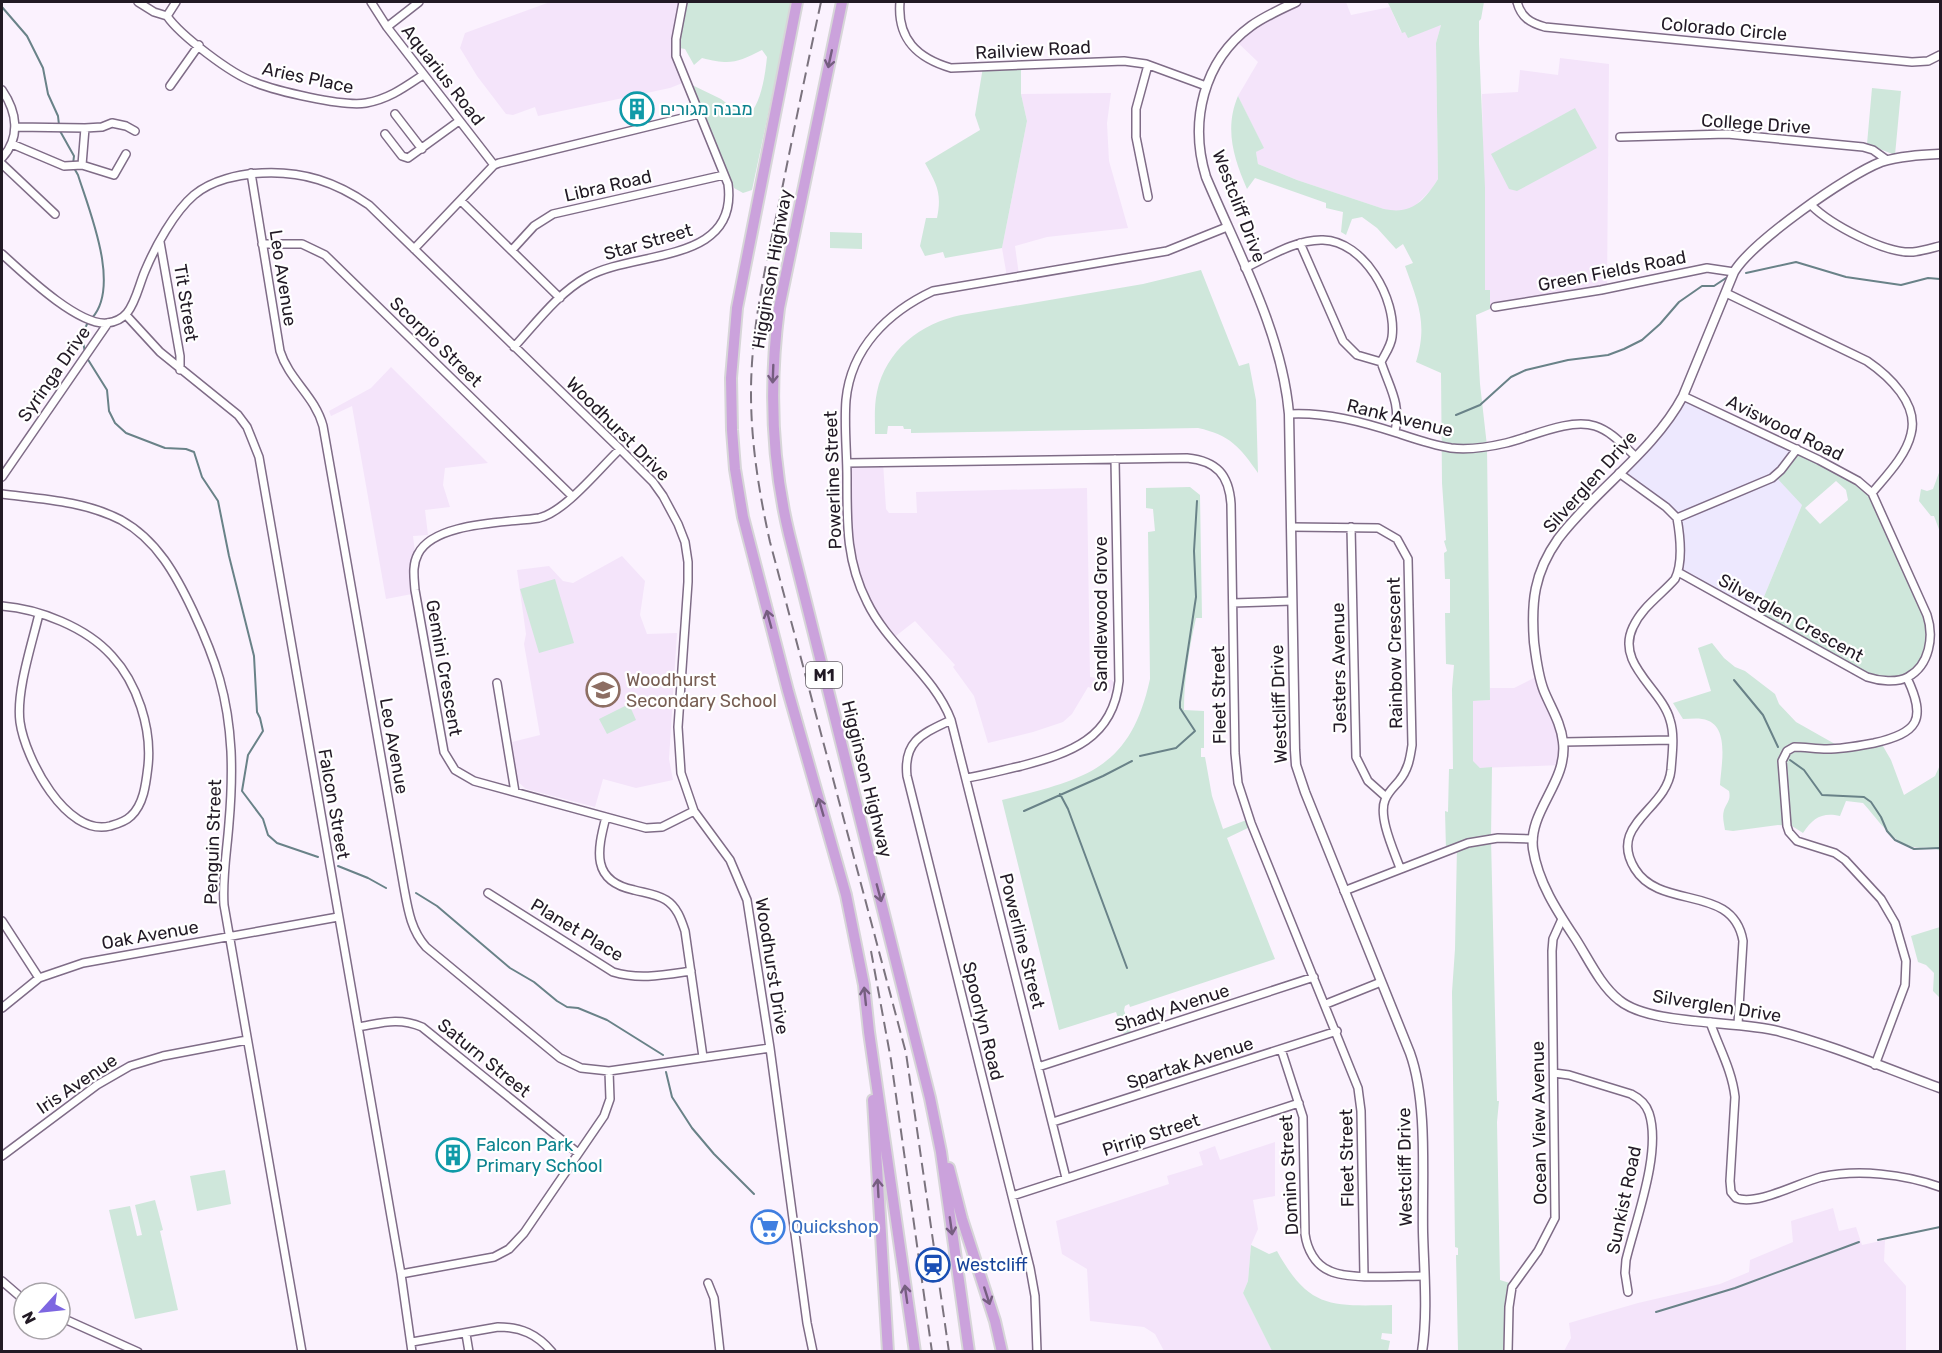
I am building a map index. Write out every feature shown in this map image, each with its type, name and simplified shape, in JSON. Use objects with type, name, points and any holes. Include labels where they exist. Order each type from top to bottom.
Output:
[{"type":"highway","name":"Higginson Highway","points":[[797,2],[737,308],[730,378],[735,469],[743,517],[788,691],[846,895],[864,985],[915,1352]]},
{"type":"highway","name":"Higginson Highway","points":[[842,2],[778,308],[773,365],[772,431],[777,478],[787,526],[930,1098],[941,1152],[969,1349]]},
{"type":"highway","points":[[869,1032],[886,1348]]},
{"type":"highway","points":[[930,1098],[962,1219],[995,1321],[1002,1352]]},
{"type":"street","points":[[138,2],[154,12],[167,16],[176,2]]},
{"type":"street","name":"Aquarius Road","points":[[371,2],[423,75],[494,165]]},
{"type":"street","points":[[387,27],[419,2]]},
{"type":"street","name":"Star Street","points":[[514,346],[560,298],[588,276],[604,269],[685,249],[706,240],[721,225],[729,204],[728,184],[676,56],[676,39],[683,2]]},
{"type":"street","name":"Railview Road","points":[[900,2],[902,27],[910,44],[927,60],[951,68],[1124,61],[1148,65],[1206,86]]},
{"type":"street","name":"Westcliff Drive","points":[[1296,2],[1271,13],[1237,37],[1225,50],[1206,86],[1198,121],[1201,159],[1275,341],[1287,387],[1296,765],[1415,1068],[1420,1093],[1424,1276],[1422,1352]]},
{"type":"street","name":"Colorado Circle","points":[[1517,2],[1519,9],[1528,20],[1545,27],[1912,62],[1928,61],[1941,55]]},
{"type":"street","name":"Aries Place","points":[[167,16],[179,31],[230,69],[254,83],[350,104],[368,103],[392,95],[423,75]]},
{"type":"street","points":[[170,86],[199,45]]},
{"type":"street","points":[[1148,65],[1136,109],[1136,137],[1148,197]]},
{"type":"street","points":[[2,90],[14,111],[15,127],[12,144],[2,158]]},
{"type":"street","points":[[395,114],[422,149]]},
{"type":"street","points":[[414,249],[494,165],[513,158],[699,114]]},
{"type":"street","points":[[386,134],[405,157],[410,157],[459,121]]},
{"type":"street","points":[[15,127],[85,128],[102,127],[112,123],[135,131]]},
{"type":"street","points":[[82,165],[85,128]]},
{"type":"street","name":"College Drive","points":[[1620,137],[1727,134],[1863,147],[1887,160]]},
{"type":"street","points":[[12,144],[64,166],[82,165],[114,175],[126,154]]},
{"type":"street","name":"Silverglen Drive","points":[[1941,154],[1887,160],[1862,171],[1811,205],[1741,260],[1683,396],[1671,416],[1561,534],[1548,555],[1534,590],[1532,602],[1538,667],[1545,692],[1560,727],[1563,742],[1563,759],[1559,776],[1536,822],[1533,839],[1534,852],[1542,878],[1562,919],[1607,987],[1621,1002],[1639,1011],[1779,1031],[1941,1088]]},
{"type":"street","points":[[2,164],[55,214]]},
{"type":"street","points":[[126,315],[151,258],[181,209],[195,195],[227,179],[251,173]]},
{"type":"street","name":"Leo Avenue","points":[[251,173],[284,362],[316,405],[323,426],[413,929],[426,947],[560,1058],[581,1068],[609,1071],[770,1048]]},
{"type":"street","name":"Woodhurst Drive","points":[[251,173],[297,174],[339,186],[369,205],[652,482],[663,496],[678,524],[685,542],[688,562],[678,745],[682,781],[694,811],[730,860],[747,900],[813,1352]]},
{"type":"street","name":"Libra Road","points":[[512,250],[534,226],[553,214],[724,175]]},
{"type":"street","points":[[461,201],[560,298]]},
{"type":"street","points":[[1811,205],[1820,215],[1845,230],[1902,251],[1919,251],[1941,246]]},
{"type":"street","name":"Powerline Street","points":[[1066,1178],[951,720],[940,697],[872,612],[858,582],[848,546],[846,400],[854,369],[877,330],[903,307],[933,291],[1167,251],[1227,227]]},
{"type":"street","points":[[1245,268],[1300,243],[1320,239],[1345,244],[1370,267],[1391,315],[1392,337],[1382,362],[1396,399],[1395,432]]},
{"type":"street","name":"Tit Street","points":[[160,242],[178,344],[180,370]]},
{"type":"street","points":[[1300,243],[1343,341],[1357,355],[1382,362]]},
{"type":"street","name":"Scorpio Street","points":[[262,244],[302,244],[325,255],[572,496]]},
{"type":"street","points":[[2,254],[49,295],[84,317],[108,323]]},
{"type":"street","name":"Green Fields Road","points":[[1495,307],[1601,290],[1707,268],[1734,272]]},
{"type":"street","points":[[1726,293],[1867,361],[1896,384],[1911,418],[1911,436],[1905,449],[1872,493],[1898,547],[1932,630],[1930,647],[1924,659],[1907,678],[1916,701],[1917,714],[1914,725],[1907,732],[1894,738],[1848,748],[1794,747],[1785,753],[1782,761],[1789,832],[1797,841],[1836,854],[1845,860],[1888,909],[1902,945],[1906,961],[1905,985],[1875,1065]]},
{"type":"street","name":"Syringa Drive","points":[[2,477],[108,323],[126,315]]},
{"type":"street","name":"Falcon Street","points":[[126,315],[180,370],[238,415],[248,427],[259,457],[401,1274],[412,1352]]},
{"type":"street","name":"Aviswood Road","points":[[1683,396],[1797,449],[1858,481],[1872,493]]},
{"type":"street","name":"Rank Avenue","points":[[1289,414],[1315,414],[1349,420],[1434,445],[1470,448],[1504,443],[1570,425],[1585,424],[1596,426],[1607,432],[1635,456]]},
{"type":"street","points":[[1677,518],[1770,479],[1781,470],[1797,449]]},
{"type":"street","name":"Gemini Crescent","points":[[620,450],[557,510],[545,517],[450,530],[439,534],[421,549],[414,568],[419,615],[446,757],[455,770],[464,777],[483,784],[646,828],[668,825],[694,811]]},
{"type":"street","name":"Sandlewood Grove","points":[[967,778],[1045,760],[1073,750],[1097,731],[1111,710],[1119,681],[1115,459]]},
{"type":"street","name":"Fleet Street","points":[[847,463],[1199,459],[1210,463],[1220,472],[1230,491],[1234,753],[1238,783],[1251,822],[1356,1080],[1360,1099],[1364,1275]]},
{"type":"street","points":[[1619,473],[1677,518]]},
{"type":"street","name":"Penguin Street","points":[[2,494],[90,507],[121,520],[148,539],[168,564],[183,589],[217,666],[228,715],[231,751],[230,821],[223,887],[247,1040],[302,1352]]},
{"type":"street","points":[[1677,518],[1678,572],[1669,586],[1640,615],[1629,637],[1634,663],[1668,714],[1672,726],[1671,772],[1667,785],[1658,801],[1633,825],[1628,836],[1629,850],[1636,872],[1649,883],[1724,909],[1735,919],[1741,930],[1743,941],[1738,1024]]},
{"type":"street","name":"Rainbow Crescent","points":[[1291,527],[1378,528],[1397,539],[1408,559],[1412,746],[1404,775],[1386,796]]},
{"type":"street","name":"Jesters Avenue","points":[[1351,527],[1356,757],[1368,781],[1386,796]]},
{"type":"street","name":"Silverglen Crescent","points":[[1678,572],[1863,676],[1883,680],[1907,678]]},
{"type":"street","points":[[1233,603],[1292,601]]},
{"type":"street","points":[[2,606],[39,614],[82,633],[111,655],[127,675],[140,704],[149,755],[140,804],[131,816],[120,823],[105,827],[81,823],[65,808],[45,783],[26,745],[19,709],[39,614]]},
{"type":"street","points":[[497,683],[515,792]]},
{"type":"street","name":"Spoorlyn Road","points":[[951,720],[922,733],[917,738],[908,753],[907,776],[1033,1281],[1037,1352]]},
{"type":"street","points":[[1563,742],[1672,740]]},
{"type":"street","points":[[1386,796],[1384,805],[1387,831],[1400,868]]},
{"type":"street","points":[[606,817],[599,854],[600,864],[605,874],[612,882],[632,890],[654,894],[666,900],[674,907],[685,931],[703,1057]]},
{"type":"street","points":[[1344,891],[1468,843],[1498,838],[1533,839]]},
{"type":"street","name":"Planet Place","points":[[488,893],[613,972],[630,976],[652,977],[691,971]]},
{"type":"street","name":"Oak Avenue","points":[[39,978],[83,963],[339,917]]},
{"type":"street","name":"Ocean View Avenue","points":[[1508,1352],[1512,1287],[1538,1251],[1555,1218],[1552,951],[1553,939],[1562,919]]},
{"type":"street","points":[[2,921],[39,978],[2,1008]]},
{"type":"street","name":"Shady Avenue","points":[[1038,1067],[1314,977]]},
{"type":"street","points":[[1326,1004],[1381,982]]},
{"type":"street","name":"Saturn Street","points":[[358,1027],[398,1021],[422,1027],[578,1153]]},
{"type":"street","points":[[1710,1022],[1729,1066],[1734,1084],[1730,1181],[1731,1192],[1736,1198],[1750,1200],[1821,1177],[1851,1174],[1908,1178],[1941,1186]]},
{"type":"street","name":"Spartak Avenue","points":[[1053,1122],[1336,1031]]},
{"type":"street","name":"Iris Avenue","points":[[2,1156],[97,1084],[130,1066],[163,1056],[247,1040]]},
{"type":"street","name":"Domino Street","points":[[1281,1049],[1299,1103],[1304,1136],[1305,1234],[1310,1251],[1321,1265],[1332,1273],[1424,1276]]},
{"type":"street","points":[[401,1274],[486,1259],[508,1249],[524,1233],[604,1116],[611,1089],[609,1071]]},
{"type":"street","name":"Sunkist Road","points":[[1554,1073],[1569,1075],[1630,1094],[1638,1098],[1649,1112],[1652,1135],[1650,1160],[1626,1260],[1625,1273],[1628,1292]]},
{"type":"street","name":"Pirrip Street","points":[[1012,1196],[1299,1103]]},
{"type":"street","points":[[708,1284],[714,1298],[720,1352]]},
{"type":"street","points":[[72,1322],[138,1352]]},
{"type":"street","points":[[412,1342],[498,1327],[513,1327],[539,1338],[552,1352]]},
{"type":"street","points":[[466,1334],[469,1352]]},
{"type":"shaded area","points":[[550,2],[683,2],[675,39],[685,82],[670,88],[538,116],[535,107],[513,115],[506,114],[477,76],[460,48],[465,33]]},
{"type":"shaded area","points":[[1296,2],[1346,2],[1351,15],[1390,7],[1401,32],[1441,25],[1436,43],[1438,179],[1431,190],[1415,206],[1396,212],[1384,209],[1297,180],[1258,164],[1256,152],[1263,147],[1238,96],[1258,62],[1235,40]]},
{"type":"shaded area","points":[[1560,58],[1609,64],[1607,289],[1490,309],[1490,291],[1485,290],[1482,94],[1518,92],[1520,70],[1558,75]]},
{"type":"shaded area","points":[[1111,93],[1107,123],[1109,161],[1128,228],[1047,237],[1015,246],[1019,275],[1007,277],[1002,248],[1027,121],[1021,94]]},
{"type":"shaded area","points":[[391,367],[488,463],[445,468],[443,485],[450,507],[425,510],[428,535],[413,536],[415,552],[409,567],[412,594],[386,599],[352,406],[331,416],[329,411],[371,388]]},
{"type":"shaded area","points":[[1683,396],[1797,449],[1802,505],[1756,616],[1678,572],[1677,518],[1620,473]]},
{"type":"shaded area","points":[[883,462],[886,509],[889,513],[917,513],[916,492],[1087,488],[1090,677],[1112,680],[1114,683],[1110,693],[1088,687],[1072,714],[1063,722],[988,743],[974,696],[953,667],[955,665],[915,621],[892,639],[854,575],[846,463]]},
{"type":"shaded area","name":"Woodhurst Secondary School","points":[[622,556],[645,581],[640,615],[647,634],[677,633],[669,759],[673,780],[636,788],[603,779],[595,807],[526,789],[517,781],[512,742],[540,735],[524,644],[526,634],[517,570],[549,566],[563,581],[573,583]]},
{"type":"shaded area","points":[[1540,675],[1557,719],[1562,765],[1480,768],[1473,762],[1473,701],[1490,700],[1490,688],[1514,688]]},
{"type":"shaded area","points":[[1275,1142],[1275,1196],[1253,1200],[1258,1229],[1251,1245],[1248,1281],[1243,1293],[1272,1351],[1164,1351],[1155,1334],[1144,1327],[1090,1321],[1087,1269],[1062,1254],[1056,1221],[1169,1184],[1167,1176],[1203,1165],[1199,1152],[1215,1146],[1220,1160]]},
{"type":"shaded area","points":[[1833,1208],[1839,1231],[1856,1227],[1862,1245],[1885,1240],[1884,1261],[1906,1286],[1906,1351],[1564,1351],[1571,1338],[1569,1323],[1638,1303],[1720,1284],[1749,1272],[1750,1260],[1793,1242],[1791,1221]]},
{"type":"green space","points":[[687,2],[792,2],[752,190],[743,193],[734,188],[690,84],[721,99],[746,118],[759,98],[767,57],[762,50],[733,62],[702,58],[694,65],[685,49],[679,48]]},
{"type":"green space","points":[[1484,2],[1479,21],[1479,44],[1485,188],[1485,290],[1490,290],[1490,309],[1476,315],[1487,446],[1490,700],[1473,701],[1473,761],[1480,768],[1492,767],[1491,838],[1497,1101],[1499,1101],[1497,1122],[1500,1280],[1513,1284],[1508,1351],[1458,1351],[1452,992],[1457,846],[1446,850],[1445,811],[1448,812],[1449,769],[1453,769],[1454,665],[1446,664],[1445,613],[1450,613],[1450,579],[1445,579],[1444,553],[1447,551],[1444,541],[1446,540],[1442,483],[1441,373],[1416,362],[1421,336],[1420,313],[1405,266],[1413,263],[1403,244],[1396,249],[1377,228],[1362,217],[1352,219],[1346,235],[1341,232],[1343,212],[1326,208],[1326,203],[1255,178],[1247,189],[1232,144],[1232,120],[1238,96],[1264,148],[1256,152],[1258,164],[1297,180],[1384,209],[1402,210],[1422,200],[1438,179],[1436,43],[1441,25],[1408,38],[1405,32],[1402,33],[1388,3]]},
{"type":"green space","points":[[1021,65],[1021,94],[1027,121],[1002,248],[945,258],[943,252],[925,256],[920,246],[926,218],[937,218],[939,195],[925,163],[980,130],[975,115],[983,67]]},
{"type":"green space","points":[[1872,88],[1901,91],[1895,155],[1867,144]]},
{"type":"green space","points":[[1575,108],[1597,148],[1517,191],[1509,189],[1491,154]]},
{"type":"green space","points":[[830,232],[862,233],[862,249],[830,248]]},
{"type":"green space","points":[[1201,270],[1239,366],[1249,363],[1256,400],[1258,473],[1233,443],[1218,434],[1198,428],[911,433],[911,429],[904,429],[903,426],[888,426],[887,434],[875,434],[877,392],[888,363],[907,341],[932,324],[961,315],[1143,284]]},
{"type":"green space","points":[[1797,449],[1869,489],[1931,624],[1929,650],[1907,678],[1875,680],[1756,616],[1802,505],[1775,476]],"holes":[[[1836,481],[1846,490],[1848,500],[1820,524],[1805,508]]]},
{"type":"green space","points":[[1940,470],[1940,532],[1934,516],[1931,516],[1919,501],[1921,489],[1927,491],[1933,489]]},
{"type":"green space","points":[[1190,487],[1200,495],[1202,618],[1196,618],[1191,641],[1184,710],[1204,711],[1204,748],[1201,748],[1201,757],[1205,757],[1212,796],[1223,829],[1249,819],[1252,826],[1227,838],[1275,959],[1130,1007],[1129,1004],[1125,1006],[1124,1010],[1132,1036],[1125,1038],[1116,1012],[1059,1030],[1002,800],[1080,777],[1099,766],[1116,752],[1130,734],[1141,710],[1150,679],[1148,532],[1155,531],[1153,509],[1146,508],[1146,488]]},
{"type":"green space","points":[[555,579],[574,643],[539,653],[520,589]]},
{"type":"green space","points":[[1712,643],[1735,667],[1745,671],[1775,694],[1779,704],[1796,722],[1842,748],[1880,741],[1891,760],[1904,795],[1935,776],[1940,765],[1940,851],[1905,844],[1891,835],[1863,803],[1846,801],[1840,816],[1819,817],[1810,823],[1803,833],[1792,826],[1778,825],[1725,830],[1723,813],[1729,799],[1729,791],[1720,785],[1721,736],[1711,722],[1700,719],[1683,719],[1673,703],[1711,691],[1698,648]]},
{"type":"green space","points":[[629,704],[636,720],[607,734],[599,719]]},
{"type":"green space","points":[[1940,927],[1940,998],[1933,991],[1934,973],[1926,965],[1918,962],[1911,936]]},
{"type":"green space","points":[[225,1170],[231,1204],[197,1211],[190,1176]]},
{"type":"green space","points":[[155,1200],[178,1310],[135,1319],[109,1210],[130,1206],[137,1236],[142,1235],[135,1205]]},
{"type":"green space","points":[[1251,1245],[1269,1254],[1277,1251],[1300,1284],[1311,1294],[1324,1300],[1337,1304],[1392,1305],[1392,1334],[1382,1333],[1381,1339],[1390,1341],[1388,1351],[1272,1351],[1243,1293],[1248,1281]]},
{"type":"waterway","points":[[2,7],[27,36],[43,68],[48,94],[58,116],[59,125]]},
{"type":"waterway","points":[[60,131],[74,156],[73,164]]},
{"type":"waterway","points":[[74,168],[95,227],[103,268],[104,287],[100,304],[92,318]]},
{"type":"waterway","points":[[1746,273],[1796,262],[1846,277],[1901,285],[1928,278],[1940,279]]},
{"type":"waterway","points":[[1456,415],[1480,405],[1511,377],[1526,370],[1568,360],[1608,355],[1642,340],[1679,302],[1702,286],[1714,286],[1726,278]]},
{"type":"waterway","points":[[85,353],[82,335],[88,322]]},
{"type":"waterway","points":[[87,358],[107,390],[109,411],[115,423],[126,433],[165,448],[186,449],[194,452],[202,477],[218,501],[254,656],[257,712],[263,731],[248,755],[242,791],[263,819],[268,835],[277,843],[318,857]]},
{"type":"waterway","points":[[1140,756],[1176,748],[1195,731],[1180,708],[1180,702],[1196,597],[1194,551],[1197,501]]},
{"type":"waterway","points":[[1734,680],[1763,715],[1778,747]]},
{"type":"waterway","points":[[1790,760],[1804,770],[1822,795],[1864,797],[1871,802],[1887,831],[1895,840],[1914,849],[1940,848]]},
{"type":"waterway","points":[[1024,811],[1132,761]]},
{"type":"waterway","points":[[1060,794],[1068,809],[1127,968]]},
{"type":"waterway","points":[[338,866],[386,888]]},
{"type":"waterway","points":[[416,893],[437,906],[510,968],[534,982],[557,1001],[567,1007],[578,1008],[607,1020],[663,1055]]},
{"type":"waterway","points":[[666,1072],[672,1097],[692,1128],[754,1194]]},
{"type":"waterway","points":[[1878,1240],[1940,1227]]},
{"type":"waterway","points":[[1656,1312],[1735,1288],[1859,1242]]},
{"type":"railway","points":[[821,2],[765,268],[757,318],[751,393],[754,449],[770,542],[906,1053],[949,1352]]},
{"type":"railway","points":[[871,951],[891,1060],[932,1352]]},
{"type":"place","name":"מבנה מגורים","points":[[637,109]]},
{"type":"place","name":"Woodhurst Secondary School","points":[[603,690]]},
{"type":"place","name":"Falcon Park Primary School","points":[[453,1155]]},
{"type":"place","name":"Quickshop","points":[[768,1227]]},
{"type":"place","name":"Westcliff","points":[[933,1265]]}]
